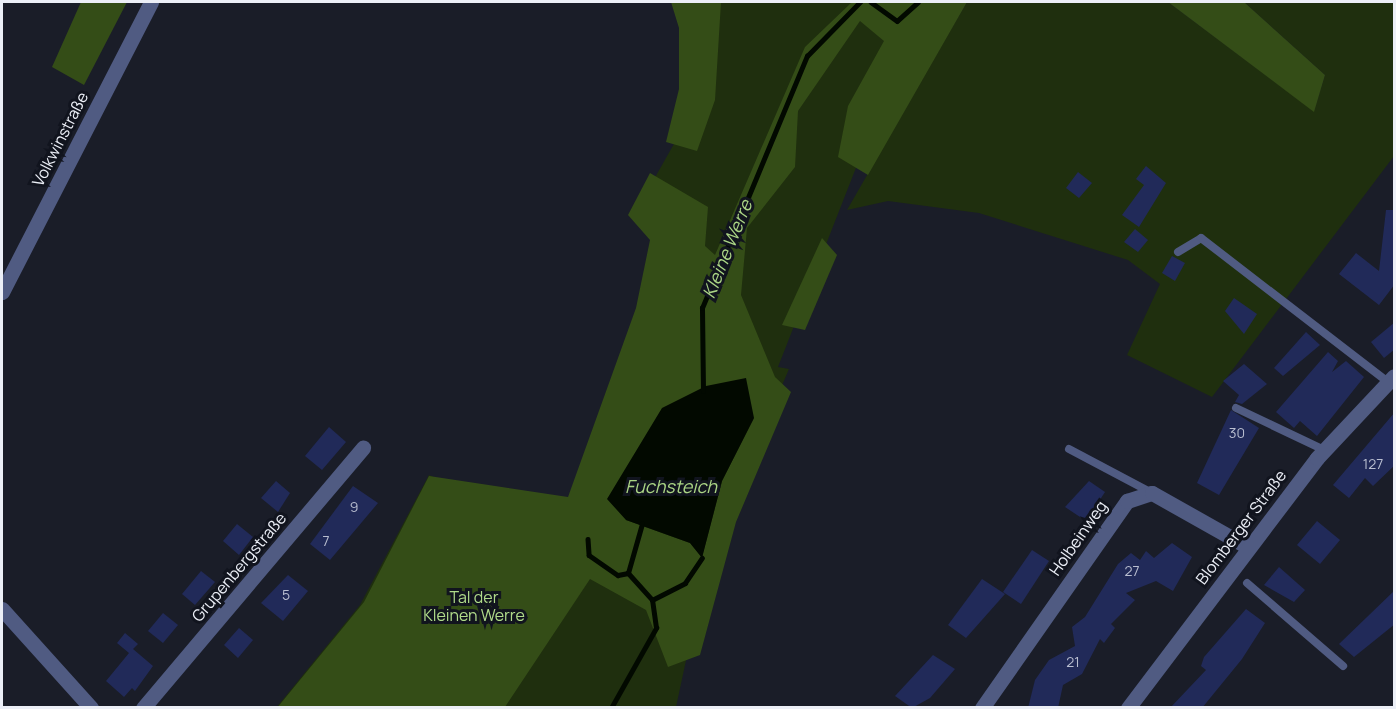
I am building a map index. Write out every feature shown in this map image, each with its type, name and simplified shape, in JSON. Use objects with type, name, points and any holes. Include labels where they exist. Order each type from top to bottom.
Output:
[{"type":"street","name":"Volkwinstraße","points":[[2,292],[151,2]]},
{"type":"street","name":"Blomberger Straße","points":[[1128,708],[1248,547],[1324,450],[1391,379]]},
{"type":"street","name":"Grupenbergstraße","points":[[143,708],[363,448]]},
{"type":"street","points":[[1152,494],[1248,547]]},
{"type":"street","name":"Holbeinweg","points":[[982,708],[1127,501],[1152,494]]},
{"type":"street","points":[[2,609],[91,708]]},
{"type":"lane","points":[[1178,252],[1201,238],[1391,379]]},
{"type":"lane","points":[[1236,408],[1324,450]]},
{"type":"lane","points":[[1069,449],[1152,494]]},
{"type":"lane","points":[[1247,583],[1343,666]]},
{"type":"green space","points":[[81,2],[127,2],[84,85],[52,67]]},
{"type":"green space","points":[[671,2],[721,2],[715,100],[697,151],[666,142],[679,89],[679,28]]},
{"type":"green space","name":"Tal der Kleinen Werre","points":[[686,2],[960,2],[951,29],[861,155],[778,367],[789,369],[708,558],[676,707],[276,708],[360,605],[429,475],[515,514],[569,509],[665,332],[649,188],[679,135]]},
{"type":"green space","name":"Tal der Kleinen Werre","points":[[852,2],[967,2],[868,175],[838,157],[848,106],[884,41],[860,21],[798,111],[795,167],[747,228],[741,295],[775,377],[791,392],[736,522],[700,655],[668,667],[646,610],[590,579],[505,707],[277,708],[364,602],[429,476],[568,497],[636,308],[650,240],[628,215],[650,173],[708,207],[705,246],[715,255],[805,47]],"holes":[[[754,418],[722,481],[702,557],[690,543],[626,520]]]},
{"type":"green space","points":[[967,2],[1168,2],[1314,111],[1325,75],[1244,2],[1394,2],[1394,156],[1212,397],[1127,355],[1160,284],[1128,260],[979,213],[888,201],[847,210]]},
{"type":"green space","points":[[1168,2],[1244,2],[1325,75],[1314,112]]},
{"type":"green space","points":[[822,238],[837,255],[805,330],[782,325]]},
{"type":"water","name":"Fuchsteich","points":[[746,378],[754,418],[722,481],[702,558],[690,543],[626,520],[607,499],[662,408],[706,386]]},
{"type":"building","points":[[1146,166],[1166,183],[1139,227],[1122,215],[1144,185],[1136,179]]},
{"type":"building","points":[[1078,172],[1092,183],[1079,198],[1066,188]]},
{"type":"building","points":[[1386,210],[1395,210],[1395,284],[1379,305],[1339,274],[1356,253],[1379,271]]},
{"type":"building","points":[[1135,229],[1148,240],[1138,252],[1124,242]]},
{"type":"building","points":[[1172,256],[1185,263],[1175,281],[1162,273]]},
{"type":"building","points":[[1234,298],[1257,314],[1244,334],[1225,311]]},
{"type":"building","points":[[1395,322],[1395,349],[1384,358],[1371,342]]},
{"type":"building","points":[[1306,332],[1320,345],[1283,376],[1274,368]]},
{"type":"building","points":[[1328,352],[1338,361],[1332,372],[1346,361],[1364,377],[1317,436],[1300,421],[1294,428],[1276,412]]},
{"type":"building","points":[[1244,364],[1267,384],[1242,404],[1235,402],[1239,395],[1223,381]]},
{"type":"building","points":[[1231,410],[1259,428],[1219,495],[1197,483]]},
{"type":"building","points":[[1395,412],[1395,465],[1373,486],[1365,478],[1349,498],[1333,485]]},
{"type":"building","points":[[329,427],[346,442],[322,470],[305,456]]},
{"type":"building","points":[[276,481],[290,493],[278,512],[261,498]]},
{"type":"building","points":[[1089,481],[1105,492],[1086,521],[1065,507]]},
{"type":"building","points":[[353,486],[378,503],[330,560],[310,544]]},
{"type":"building","points":[[1317,521],[1340,540],[1320,564],[1297,545]]},
{"type":"building","points":[[237,524],[253,537],[239,555],[223,541]]},
{"type":"building","points":[[1172,543],[1192,557],[1173,591],[1156,581],[1126,593],[1135,600],[1111,624],[1115,628],[1104,643],[1100,639],[1082,674],[1063,685],[1058,708],[1028,708],[1035,680],[1049,660],[1075,646],[1072,627],[1085,617],[1118,564],[1131,553],[1140,560],[1146,551],[1154,558]]},
{"type":"building","points":[[1032,550],[1049,561],[1021,604],[1003,592]]},
{"type":"building","points":[[1279,567],[1305,590],[1294,602],[1264,585]]},
{"type":"building","points":[[201,571],[215,582],[195,605],[182,594]]},
{"type":"building","points":[[288,575],[308,591],[283,621],[261,603]]},
{"type":"building","points":[[982,579],[1005,594],[966,638],[948,625]]},
{"type":"building","points":[[1395,590],[1395,624],[1354,657],[1339,644]]},
{"type":"building","points":[[1246,609],[1265,623],[1242,659],[1202,708],[1170,708],[1206,670],[1201,666],[1204,657]]},
{"type":"building","points":[[163,613],[178,625],[163,643],[148,631]]},
{"type":"building","points":[[239,628],[253,640],[238,658],[224,645]]},
{"type":"building","points":[[125,633],[138,644],[133,649],[153,666],[135,691],[132,688],[124,697],[106,681],[129,653],[117,643]]},
{"type":"building","points":[[933,655],[955,669],[930,698],[912,708],[895,696]]},
{"type":"waterway","name":"Kleine Werre","points":[[703,391],[702,308],[807,56],[860,2]]},
{"type":"waterway","name":"Kleine Werre","points":[[871,2],[897,21],[918,2]]},
{"type":"waterway","name":"Kleine Werre","points":[[611,708],[656,628],[652,600],[628,573],[642,524]]},
{"type":"waterway","points":[[588,539],[589,555],[618,575],[628,573]]},
{"type":"waterway","points":[[652,600],[685,583],[702,558]]}]
